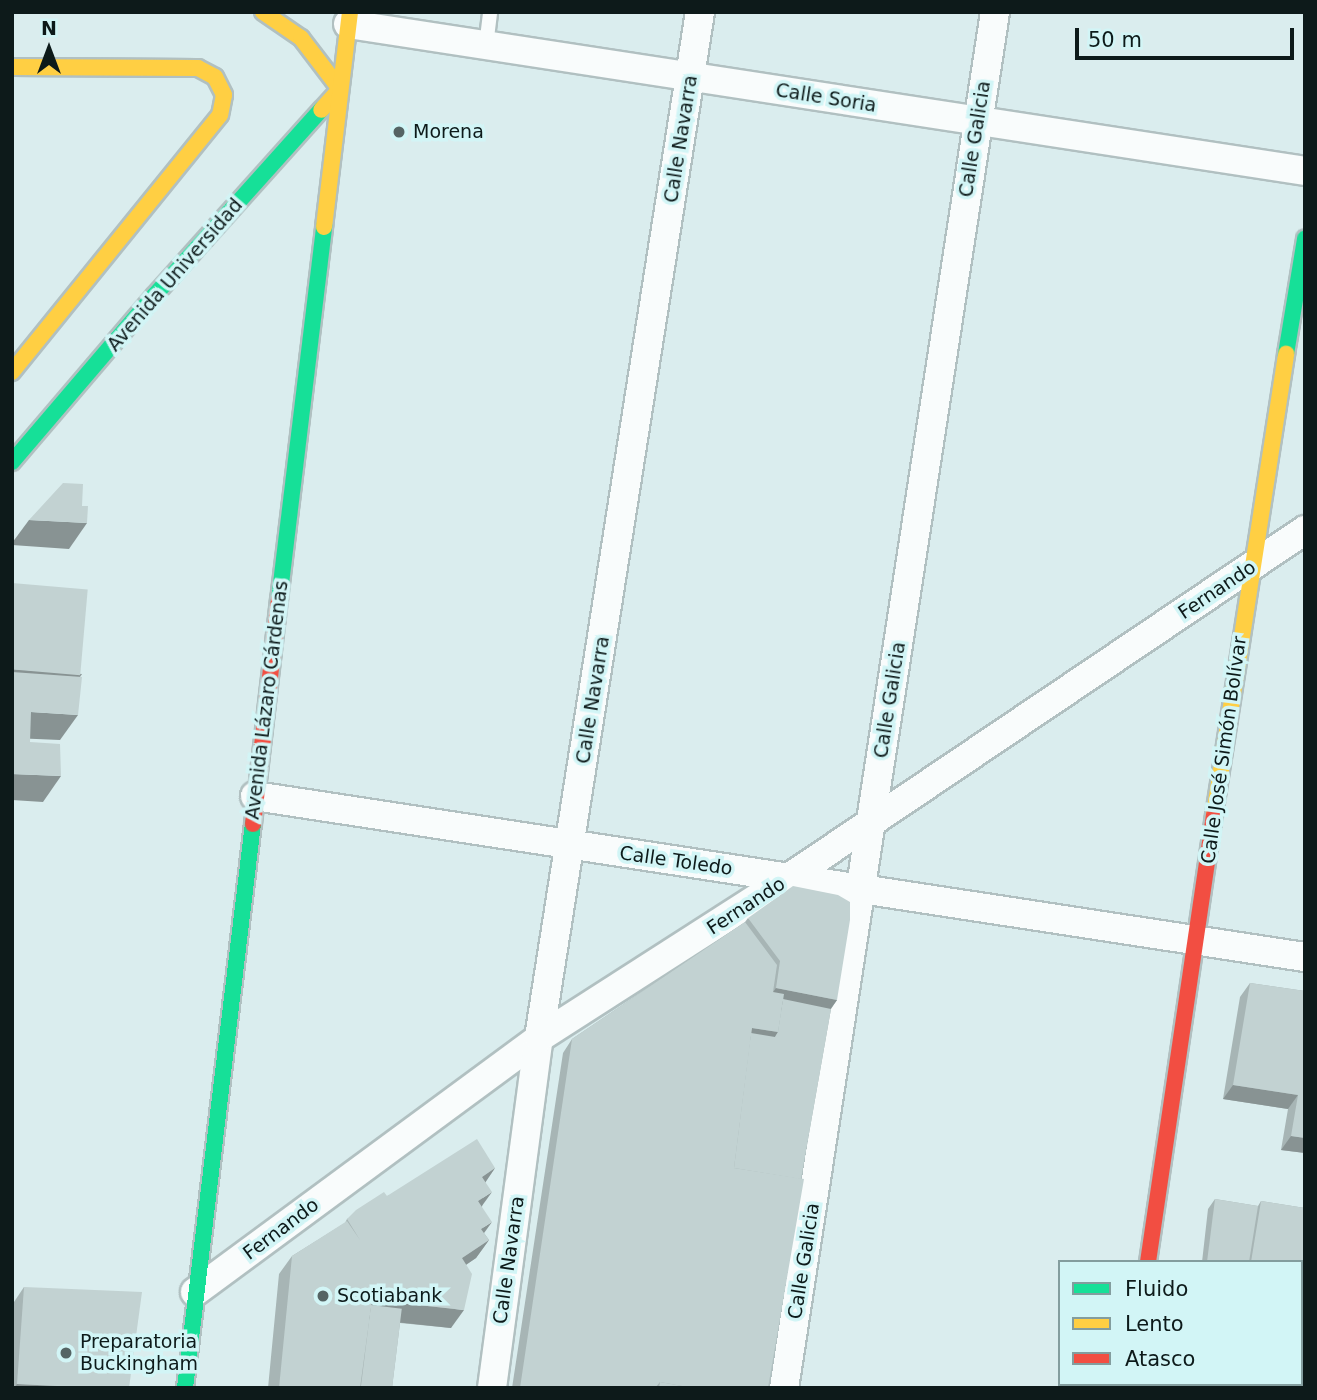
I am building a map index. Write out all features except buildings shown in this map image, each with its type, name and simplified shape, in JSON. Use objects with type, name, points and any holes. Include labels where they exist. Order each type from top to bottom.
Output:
[{"type":"main road","points":[[263,12],[301,38],[340,89]]},
{"type":"main road","name":"Avenida Lázaro Cárdenas","points":[[185,1388],[349,18]]},
{"type":"main road","points":[[12,67],[198,68],[215,77],[224,95],[220,115],[12,372]]},
{"type":"main road","name":"Avenida Universidad","points":[[12,462],[340,89]]},
{"type":"main road","name":"Calle José Simón Bolívar","points":[[1148,1260],[1250,568],[1305,239]]},
{"type":"street","name":"Calle Navarra","points":[[492,1388],[538,1038],[701,12]]},
{"type":"street","name":"Calle Galicia","points":[[785,1388],[995,12]]},
{"type":"street","name":"Calle Soria","points":[[349,18],[485,46],[1305,171]]},
{"type":"street","name":"Fernando","points":[[195,1292],[538,1038],[790,877],[1305,530]]},
{"type":"street","name":"Calle Toledo","points":[[255,796],[1305,957]]},
{"type":"lane","points":[[485,46],[490,12]]},
{"type":"traffic: fast","points":[[12,462],[154,296],[321,110]]},
{"type":"traffic: fast","points":[[279,600],[324,227]]},
{"type":"traffic: fast","points":[[1286,354],[1305,239]]},
{"type":"traffic: fast","points":[[185,1388],[253,824]]},
{"type":"traffic: slow","points":[[263,12],[301,38],[340,89],[321,110]]},
{"type":"traffic: slow","points":[[324,227],[350,12]]},
{"type":"traffic: slow","points":[[12,67],[198,68],[215,77],[224,95],[220,115],[12,372]]},
{"type":"traffic: slow","points":[[1214,815],[1286,354]]},
{"type":"traffic: jam","points":[[253,824],[279,600]]},
{"type":"traffic: jam","points":[[1148,1260],[1214,815]]},
{"type":"place","name":"Morena","points":[[399,132]]},
{"type":"place","name":"Scotiabank","points":[[323,1296]]},
{"type":"place","name":"Preparatoria Buckingham","points":[[66,1353]]}]
